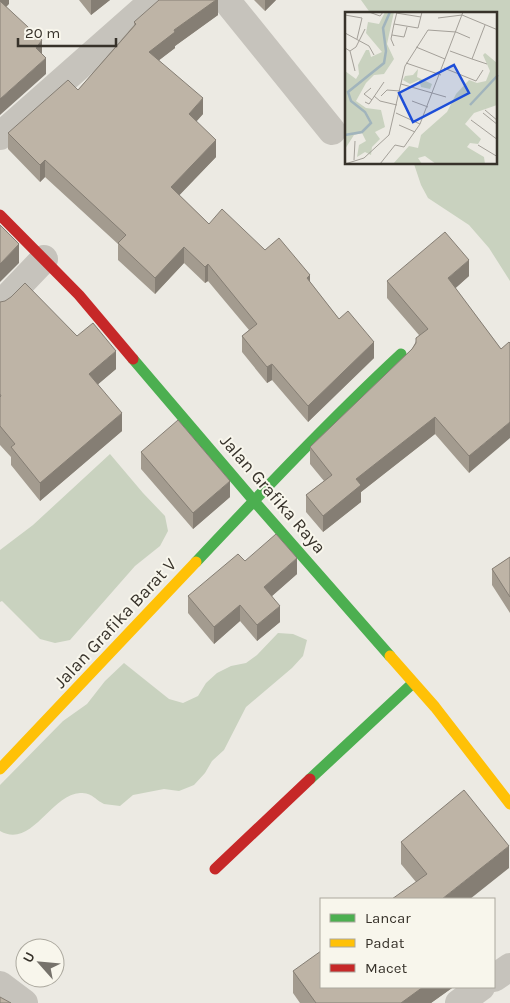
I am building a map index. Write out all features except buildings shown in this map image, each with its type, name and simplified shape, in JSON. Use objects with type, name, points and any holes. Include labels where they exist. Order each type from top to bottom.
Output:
[{"type":"street","points":[[0,136],[154,0]]},
{"type":"street","points":[[226,0],[332,132]]},
{"type":"street","name":"Jalan Grafika Raya","points":[[0,215],[85,302],[254,500],[435,707],[510,804]]},
{"type":"street","points":[[0,305],[44,259]]},
{"type":"street","name":"Jalan Grafika Barat V","points":[[0,769],[254,500],[351,400],[400,354]]},
{"type":"street","points":[[214,869],[413,683]]},
{"type":"street","points":[[495,977],[510,967]]},
{"type":"street","points":[[0,985],[24,1003]]},
{"type":"street","points":[[459,1003],[480,988]]},
{"type":"green space","points":[[361,0],[510,0],[510,281],[489,248],[469,225],[428,198],[414,165],[498,165],[498,12],[370,12]]},
{"type":"green space","points":[[110,454],[165,516],[168,531],[160,546],[135,566],[70,640],[55,643],[40,639],[2,601],[0,602],[0,550],[33,525]]},
{"type":"green space","points":[[278,633],[293,634],[307,640],[303,656],[292,668],[246,707],[224,750],[212,761],[205,773],[194,785],[179,791],[164,789],[133,795],[120,806],[104,804],[91,795],[80,793],[69,796],[59,802],[22,833],[11,835],[0,831],[0,785],[63,721],[87,704],[105,681],[124,663],[169,699],[183,703],[198,696],[206,683],[217,673],[231,666],[246,663],[257,655]]},
{"type":"traffic: fast","points":[[196,562],[323,430],[401,354]]},
{"type":"traffic: fast","points":[[133,359],[390,656]]},
{"type":"traffic: fast","points":[[310,779],[413,683]]},
{"type":"traffic: slow","points":[[0,769],[196,562]]},
{"type":"traffic: slow","points":[[390,656],[435,707],[510,804]]},
{"type":"traffic: jam","points":[[0,215],[79,295],[133,359]]},
{"type":"traffic: jam","points":[[215,869],[310,779]]}]
